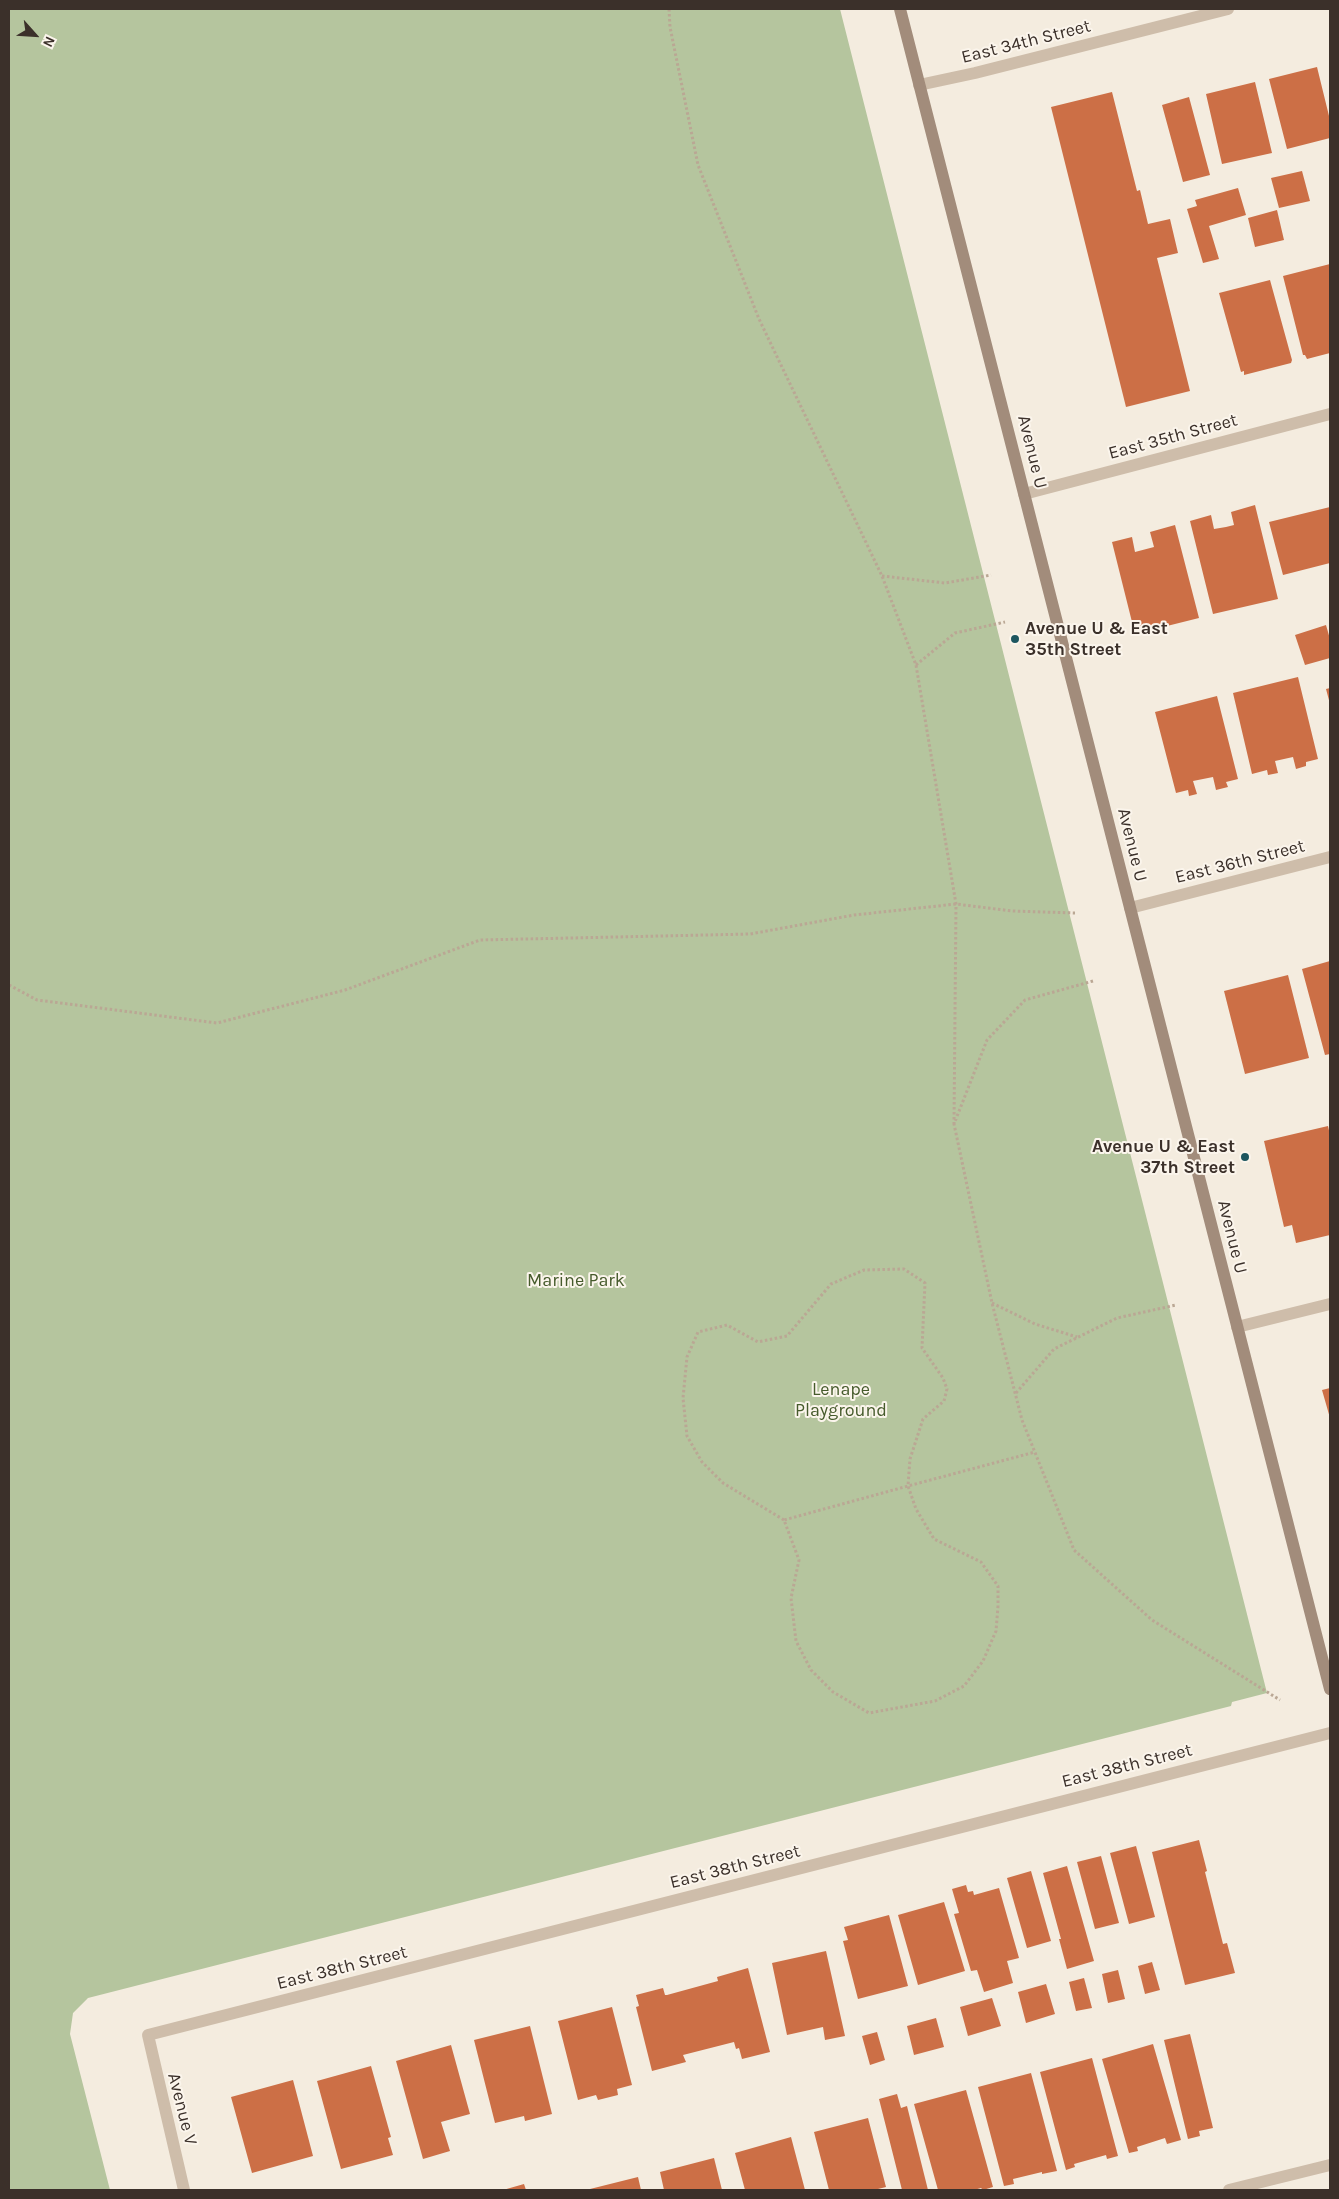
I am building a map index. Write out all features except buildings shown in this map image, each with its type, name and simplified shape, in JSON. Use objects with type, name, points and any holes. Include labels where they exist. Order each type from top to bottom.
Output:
[{"type":"main road","name":"Avenue U","points":[[900,9],[1330,1689]]},
{"type":"street","name":"East 34th Street","points":[[919,85],[975,73],[1228,9]]},
{"type":"street","name":"East 35th Street","points":[[1024,494],[1330,414]]},
{"type":"street","name":"East 36th Street","points":[[1130,908],[1330,857]]},
{"type":"street","points":[[1237,1327],[1330,1304]]},
{"type":"street","name":"East 38th Street","points":[[148,2035],[1330,1733]]},
{"type":"street","name":"Avenue V","points":[[148,2035],[184,2190]]},
{"type":"street","points":[[1229,2190],[1330,2165]]},
{"type":"path","points":[[669,9],[670,27],[698,165],[760,319],[882,576],[916,664],[956,904],[954,1124],[992,1303],[1022,1420],[1074,1550],[1152,1620],[1280,1700]]},
{"type":"path","points":[[882,576],[945,583],[991,575]]},
{"type":"path","points":[[916,664],[955,633],[1005,622]]},
{"type":"path","points":[[9,985],[37,1000],[217,1023],[345,990],[480,940],[750,934],[854,915],[956,904],[1012,911],[1075,913]]},
{"type":"path","points":[[954,1124],[987,1040],[1025,1000],[1093,981]]},
{"type":"path","points":[[904,1269],[925,1284],[922,1348],[943,1378],[947,1389],[944,1401],[923,1419],[910,1459],[908,1486],[916,1508],[934,1539],[981,1562],[998,1586],[996,1631],[983,1661],[964,1686],[935,1701],[869,1713],[833,1692],[811,1670],[796,1641],[791,1598],[799,1560],[784,1520],[723,1483],[702,1462],[687,1436],[683,1398],[687,1357],[698,1332],[727,1325],[758,1342],[787,1336],[831,1284],[864,1270],[904,1269]]},
{"type":"path","points":[[992,1303],[1035,1324],[1077,1337]]},
{"type":"path","points":[[1015,1393],[1054,1349],[1117,1318],[1176,1305]]},
{"type":"path","points":[[784,1520],[1035,1452]]},
{"type":"green space","name":"Marine Park","points":[[9,9],[840,9],[1267,1693],[1232,1702],[1231,1706],[88,1998],[73,2013],[70,2034],[110,2190],[9,2190]]},
{"type":"place","name":"Avenue U & East 35th Street","points":[[1015,639]]},
{"type":"place","name":"Avenue U & East 37th Street","points":[[1245,1157]]},
{"type":"park label","name":"Lenape Playground","points":[[841,1400]]}]
